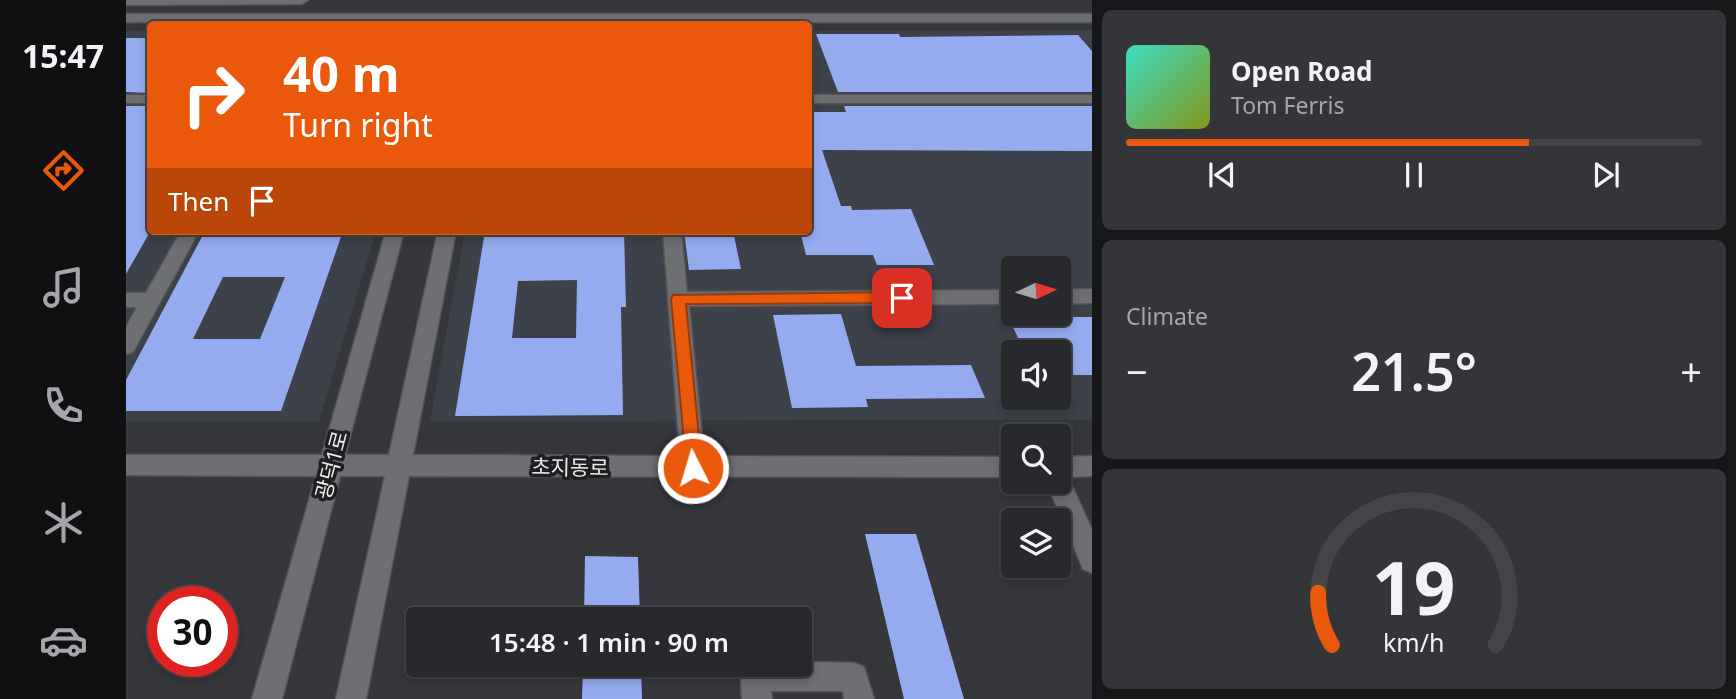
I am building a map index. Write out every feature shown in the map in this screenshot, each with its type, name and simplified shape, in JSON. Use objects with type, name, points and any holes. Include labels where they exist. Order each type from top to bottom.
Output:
[{"type":"street","points":[[126,1],[302,0]]},
{"type":"street","points":[[453,21],[458,0]]},
{"type":"street","points":[[490,21],[495,0]]},
{"type":"street","points":[[126,18],[453,21],[1092,18]]},
{"type":"street","points":[[126,99],[147,99]]},
{"type":"street","points":[[812,99],[1092,99]]},
{"type":"street","points":[[126,346],[189,235]]},
{"type":"street","name":"광덕1로","points":[[267,699],[394,235]]},
{"type":"street","points":[[351,699],[446,235]]},
{"type":"street","points":[[672,235],[693,468]]},
{"type":"street","points":[[1071,297],[1092,296]]},
{"type":"street","points":[[678,299],[1001,297]]},
{"type":"street","points":[[126,300],[152,300]]},
{"type":"street","name":"초지동로","points":[[126,465],[1001,467]]},
{"type":"street","points":[[1071,467],[1092,466]]},
{"type":"street","points":[[1064,494],[1092,560]]},
{"type":"street","points":[[757,699],[755,676],[854,677],[859,699]]},
{"type":"shaded area","points":[[1092,30],[1092,420],[430,421],[464,235],[812,235],[812,31]]},
{"type":"shaded area","points":[[126,31],[147,31],[147,235],[375,235],[319,421],[126,422]]},
{"type":"building","points":[[816,34],[899,34],[900,37],[1078,35],[1092,51],[1092,92],[838,92]]},
{"type":"building","points":[[126,38],[147,38],[147,93],[126,92]]},
{"type":"building","points":[[126,106],[147,106],[148,235],[126,274]]},
{"type":"building","points":[[844,106],[1092,106],[1092,151],[822,150],[841,206],[851,206],[852,210],[911,209],[934,265],[877,265],[873,255],[806,255],[801,235],[812,235],[812,112],[846,112]]},
{"type":"building","points":[[203,235],[342,235],[281,411],[126,411],[126,380]],"holes":[[[223,277],[285,277],[260,339],[193,339]]]},
{"type":"building","points":[[484,235],[624,235],[626,307],[621,307],[623,415],[455,416]],"holes":[[[577,280],[576,338],[512,338],[518,281]]]},
{"type":"building","points":[[685,235],[734,235],[741,269],[689,270]]},
{"type":"building","points":[[841,314],[856,366],[971,365],[985,398],[866,399],[868,407],[792,408],[773,315]]},
{"type":"building","points":[[1071,317],[1092,317],[1092,375],[1071,375],[1071,340],[1019,340],[1012,326],[1071,326]]},
{"type":"building","points":[[865,534],[916,534],[964,699],[904,699]]},
{"type":"building","points":[[585,556],[638,557],[640,607],[584,607]]},
{"type":"building","points":[[583,677],[641,677],[642,699],[582,699]]},
{"type":"route","points":[[693,468],[678,299],[902,298]]}]
